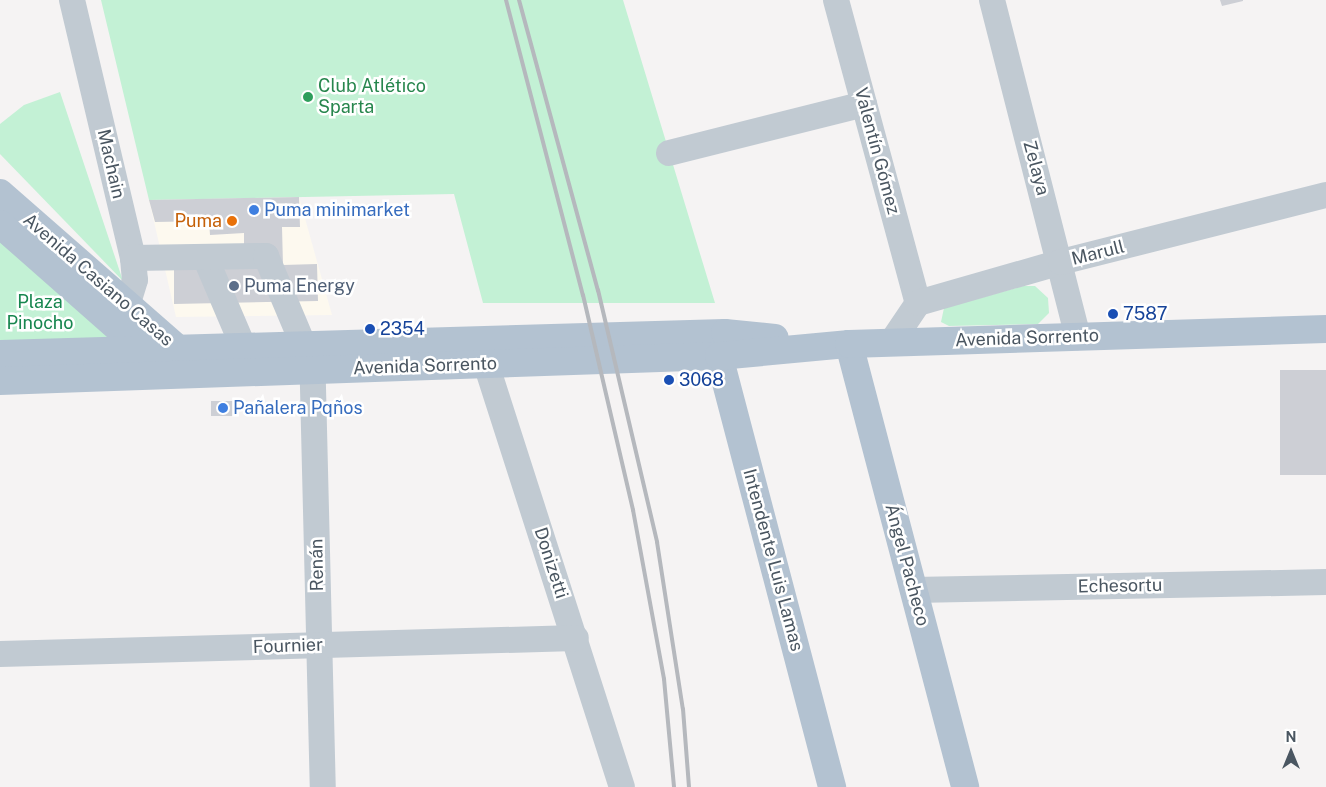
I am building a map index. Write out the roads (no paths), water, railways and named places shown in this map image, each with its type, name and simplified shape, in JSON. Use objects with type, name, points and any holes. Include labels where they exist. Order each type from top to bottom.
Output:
[{"type":"main road","name":"Avenida Casiano Casas","points":[[0,193],[120,315],[142,363]]},
{"type":"main road","name":"Avenida Casiano Casas","points":[[0,224],[120,315],[177,348],[178,375]]},
{"type":"main road","name":"Avenida Sorrento","points":[[0,381],[142,363],[177,348],[243,346],[309,353],[482,352],[722,345],[848,344],[1326,329]]},
{"type":"main road","name":"Ángel Pacheco","points":[[848,344],[965,787]]},
{"type":"main road","name":"Intendente Luis Lamas","points":[[722,345],[832,787]]},
{"type":"main road","name":"Avenida Sorrento","points":[[0,354],[142,363],[178,375],[309,353]]},
{"type":"street","name":"Machain","points":[[72,0],[134,258],[135,280],[120,315]]},
{"type":"street","name":"Valentín Gómez","points":[[836,0],[918,303]]},
{"type":"street","name":"Zelaya","points":[[992,0],[1061,262],[1078,337]]},
{"type":"street","points":[[669,153],[864,104]]},
{"type":"street","name":"Marull","points":[[918,303],[1061,262],[1326,195]]},
{"type":"street","points":[[134,258],[266,256],[309,353]]},
{"type":"street","points":[[205,257],[243,346]]},
{"type":"street","points":[[891,342],[918,303]]},
{"type":"street","name":"Donizetti","points":[[482,352],[576,638],[622,787]]},
{"type":"street","name":"Renán","points":[[309,353],[320,645],[323,787]]},
{"type":"street","name":"Echesortu","points":[[913,590],[1326,582]]},
{"type":"street","name":"Fournier","points":[[0,654],[576,638]]},
{"type":"railway","points":[[506,0],[583,295],[633,510],[664,679],[674,787]]},
{"type":"railway","points":[[519,0],[598,290],[657,542],[683,709],[689,787]]},
{"type":"place","name":"Club Atlético Sparta","points":[[308,97]]},
{"type":"place","name":"Puma minimarket","points":[[254,210]]},
{"type":"place","name":"Puma","points":[[232,221]]},
{"type":"place","name":"Puma Energy","points":[[234,286]]},
{"type":"place","name":"7587","points":[[1113,314]]},
{"type":"place","name":"2354","points":[[370,329]]},
{"type":"place","name":"3068","points":[[669,380]]},
{"type":"place","name":"Pañalera Pqños","points":[[223,408]]},
{"type":"park label","name":"Plaza Pinocho","points":[[40,313]]}]
